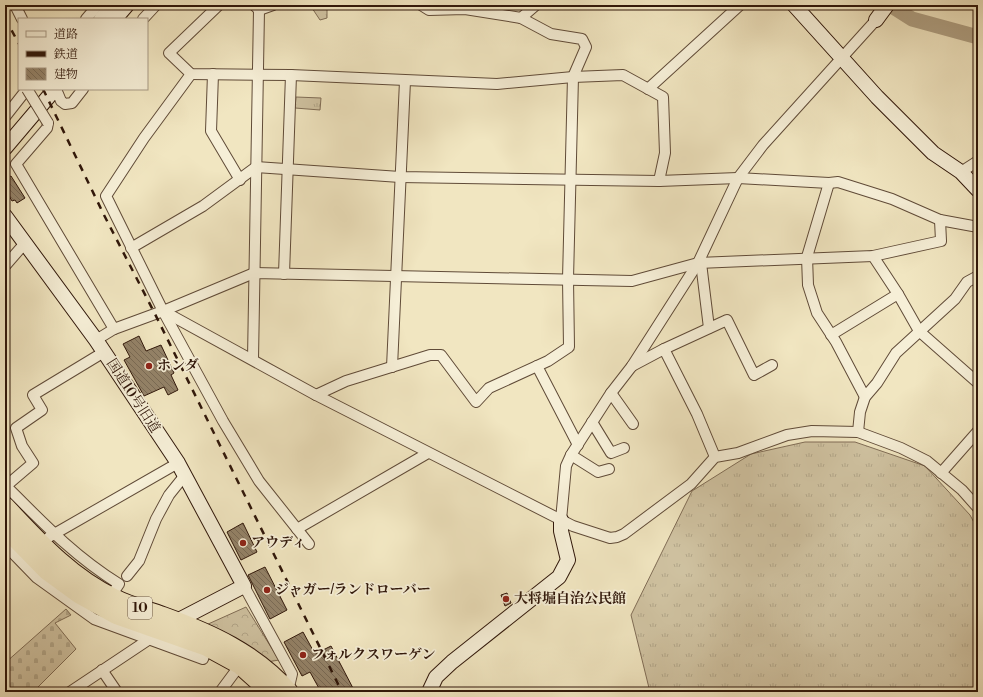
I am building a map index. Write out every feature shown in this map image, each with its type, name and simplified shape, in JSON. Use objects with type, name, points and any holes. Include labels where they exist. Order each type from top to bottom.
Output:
[{"type":"highway","name":"10","points":[[5,506],[47,539],[56,560],[86,582],[115,599],[169,625],[240,665],[270,692]]},
{"type":"highway","name":"10","points":[[5,528],[46,571],[80,595],[116,615],[212,635],[248,654],[289,691]]},
{"type":"street","points":[[15,5],[22,18]]},
{"type":"street","points":[[87,18],[98,5]]},
{"type":"street","points":[[102,18],[114,5]]},
{"type":"street","points":[[116,18],[127,5]]},
{"type":"street","points":[[145,18],[156,5]]},
{"type":"street","points":[[219,5],[169,53],[191,74],[291,75],[497,84],[573,77],[623,75],[663,97],[665,153],[659,181]]},
{"type":"street","points":[[253,360],[258,74],[257,7],[273,5]]},
{"type":"street","points":[[316,395],[346,381],[430,355],[441,354],[476,402],[489,388],[537,366],[569,347],[568,279],[573,77],[586,46],[582,39],[551,34],[521,18],[465,9],[429,10],[421,5]]},
{"type":"street","points":[[521,18],[536,5]]},
{"type":"street","points":[[648,89],[740,5]]},
{"type":"street","points":[[794,5],[841,58],[934,153],[961,172],[978,190]]},
{"type":"street","points":[[430,692],[436,677],[452,662],[559,577],[568,560],[560,531],[566,466],[571,455],[611,392],[632,366],[699,263],[738,178],[763,145],[876,20],[887,5]]},
{"type":"street","points":[[191,74],[144,138],[106,196],[163,311],[223,421],[259,481],[309,544]]},
{"type":"street","points":[[213,74],[211,131],[240,180]]},
{"type":"street","points":[[284,274],[291,75]]},
{"type":"street","points":[[392,367],[405,81]]},
{"type":"street","points":[[5,117],[26,90]]},
{"type":"street","points":[[28,90],[48,122],[47,128],[16,164],[114,328]]},
{"type":"street","points":[[5,134],[41,90]]},
{"type":"street","points":[[5,148],[57,93],[65,104],[72,103],[82,90]]},
{"type":"street","points":[[961,172],[978,161]]},
{"type":"street","points":[[131,248],[203,206],[256,167],[400,177],[571,181],[659,181],[738,178],[829,183],[838,182],[892,199],[940,220],[978,227]]},
{"type":"street","points":[[829,183],[807,257],[808,285],[817,313],[832,335],[865,397]]},
{"type":"street","name":"国道10号旧道","points":[[5,216],[100,346],[178,463],[244,586]]},
{"type":"street","points":[[178,463],[47,539],[6,485],[33,463],[22,446],[16,428],[42,410],[33,395],[100,346],[114,328],[163,311],[254,273],[632,281],[699,263],[807,257],[873,256],[941,241],[940,220]]},
{"type":"street","points":[[5,266],[25,244]]},
{"type":"street","points":[[873,256],[898,294],[919,331],[978,383]]},
{"type":"street","points":[[699,263],[709,328]]},
{"type":"street","points":[[858,432],[860,412],[865,397],[878,383],[896,353],[954,299],[967,282],[977,277]]},
{"type":"street","points":[[832,335],[898,294]]},
{"type":"street","points":[[163,311],[316,395],[428,453],[561,520],[586,531],[610,538],[617,538],[691,484],[715,457],[738,454],[787,435],[812,431],[858,432],[901,448],[927,461],[962,490],[978,508]]},
{"type":"street","points":[[632,366],[664,349],[727,320],[754,375],[772,365]]},
{"type":"street","points":[[664,349],[697,414],[715,457]]},
{"type":"street","points":[[537,366],[578,445]]},
{"type":"street","points":[[611,392],[633,424]]},
{"type":"street","points":[[592,422],[612,453],[624,448]]},
{"type":"street","points":[[942,473],[978,431]]},
{"type":"street","points":[[297,529],[428,453]]},
{"type":"street","points":[[571,455],[598,472],[609,469]]},
{"type":"street","points":[[127,576],[139,561],[156,519],[169,495],[185,475]]},
{"type":"street","points":[[5,545],[37,578],[94,619],[203,659],[207,647]]},
{"type":"street","points":[[70,692],[169,625],[244,586],[292,674],[289,691]]},
{"type":"street","points":[[220,692],[240,665]]},
{"type":"street","points":[[102,670],[117,692]]},
{"type":"green space","points":[[310,5],[327,5],[327,18],[320,20]]},
{"type":"green space","points":[[296,97],[321,98],[320,110],[295,108]]},
{"type":"green space","points":[[805,442],[855,442],[925,466],[970,515],[978,530],[978,692],[650,692],[631,615],[692,491],[751,454]]},
{"type":"green space","points":[[246,607],[279,660],[267,662],[206,625]]},
{"type":"green space","points":[[66,609],[71,615],[55,623],[76,649],[33,692],[5,692],[5,663]]},
{"type":"building","points":[[11,176],[25,198],[17,203],[15,200],[12,201],[5,189],[5,179]]},
{"type":"building","name":"ホンダ","points":[[139,336],[146,351],[161,345],[174,373],[171,375],[178,390],[168,395],[164,387],[144,396],[124,360],[130,357],[123,344]]},
{"type":"building","points":[[243,523],[257,552],[241,560],[227,532]]},
{"type":"building","points":[[265,567],[287,610],[270,619],[248,575]]},
{"type":"building","name":"大将堀自治公民館","points":[[507,593],[511,603],[505,606],[501,595]]},
{"type":"building","points":[[303,632],[315,654],[331,646],[355,692],[321,692],[310,672],[302,676],[284,642]]},
{"type":"waterway","points":[[890,5],[912,19],[978,37]]},
{"type":"railway","points":[[5,18],[18,42]]},
{"type":"railway","points":[[43,90],[104,215],[155,314],[342,692]]},
{"type":"place","name":"ホンダ","points":[[149,366]]},
{"type":"place","name":"アウディ","points":[[243,543]]},
{"type":"place","name":"ジャガー/ランドローバー","points":[[267,590]]},
{"type":"place","name":"大将堀自治公民館","points":[[506,599]]},
{"type":"place","name":"フォルクスワーゲン","points":[[303,655]]}]
